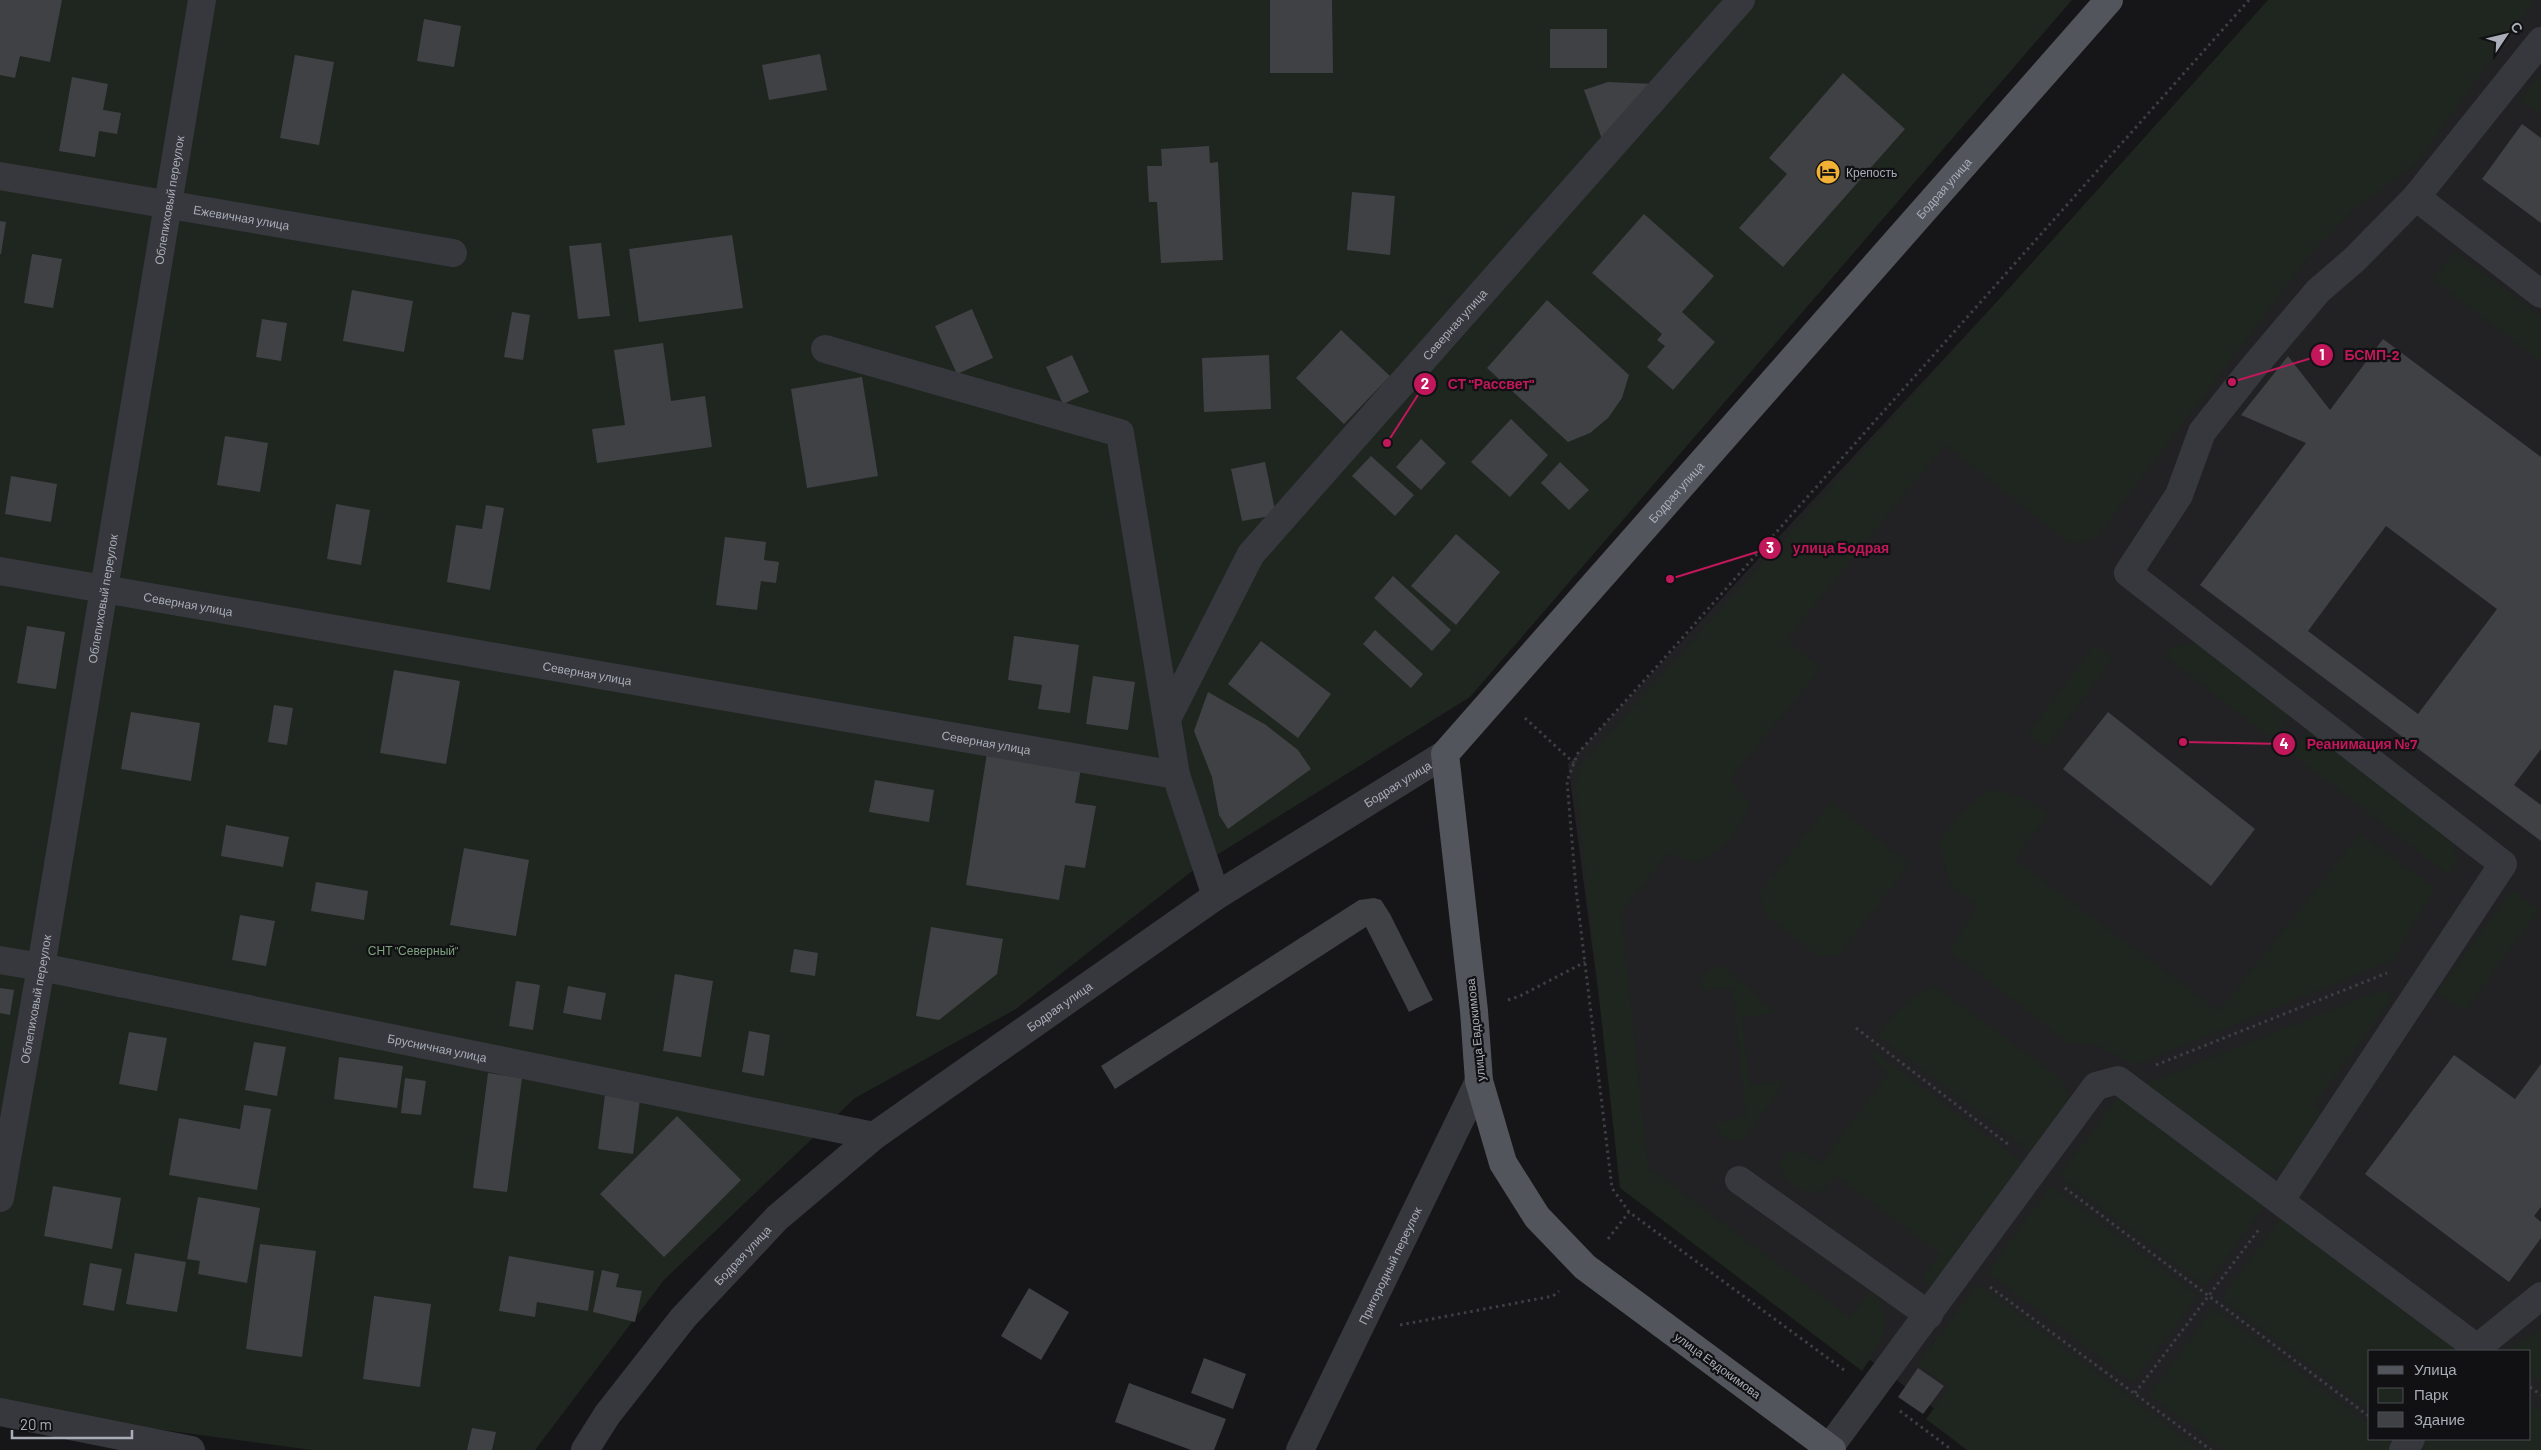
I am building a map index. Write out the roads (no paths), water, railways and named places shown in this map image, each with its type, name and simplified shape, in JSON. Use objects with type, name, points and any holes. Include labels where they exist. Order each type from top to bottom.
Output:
[{"type":"main road","name":"Бодрая улица","points":[[1445,754],[2110,0]]},
{"type":"main road","name":"улица Евдокимова","points":[[1445,754],[1474,1011],[1479,1081],[1503,1162],[1537,1216],[1585,1267],[1831,1449]]},
{"type":"street","name":"Облепиховый переулок","points":[[0,1198],[41,967],[166,205],[202,0]]},
{"type":"street","name":"Северная улица","points":[[1166,719],[1252,554],[1741,0]]},
{"type":"street","points":[[2280,1201],[2503,864],[2128,574],[2180,495],[2202,432],[2318,291],[2354,260],[2416,197],[2541,41]]},
{"type":"street","name":"Ежевичная улица","points":[[0,176],[453,252]]},
{"type":"street","points":[[2416,197],[2541,294]]},
{"type":"street","points":[[825,349],[1120,432],[1176,774],[1216,896]]},
{"type":"street","name":"Северная улица","points":[[0,571],[1176,774]]},
{"type":"street","name":"Бодрая улица","points":[[585,1450],[607,1415],[690,1311],[776,1218],[874,1136],[1216,896],[1445,754]]},
{"type":"street","name":"Брусничная улица","points":[[0,960],[874,1136]]},
{"type":"street","points":[[1831,1449],[1872,1390],[1964,1268],[2096,1086],[2118,1080],[2476,1350],[2541,1296]]},
{"type":"street","name":"Пригородный переулок","points":[[1300,1450],[1479,1081]]},
{"type":"street","points":[[1739,1180],[1929,1314]]},
{"type":"street","points":[[0,1412],[191,1450]]},
{"type":"place","name":"Крепость","points":[[1828,172]]},
{"type":"place","name":"БСМП-2","points":[[2232,382]]},
{"type":"place","name":"СТ \"Рассвет\"","points":[[1387,443]]},
{"type":"place","name":"улица Бодрая","points":[[1670,579]]},
{"type":"place","name":"Реанимация №7","points":[[2183,742]]},
{"type":"park label","name":"СНТ \"Северный\"","points":[[413,950]]}]
